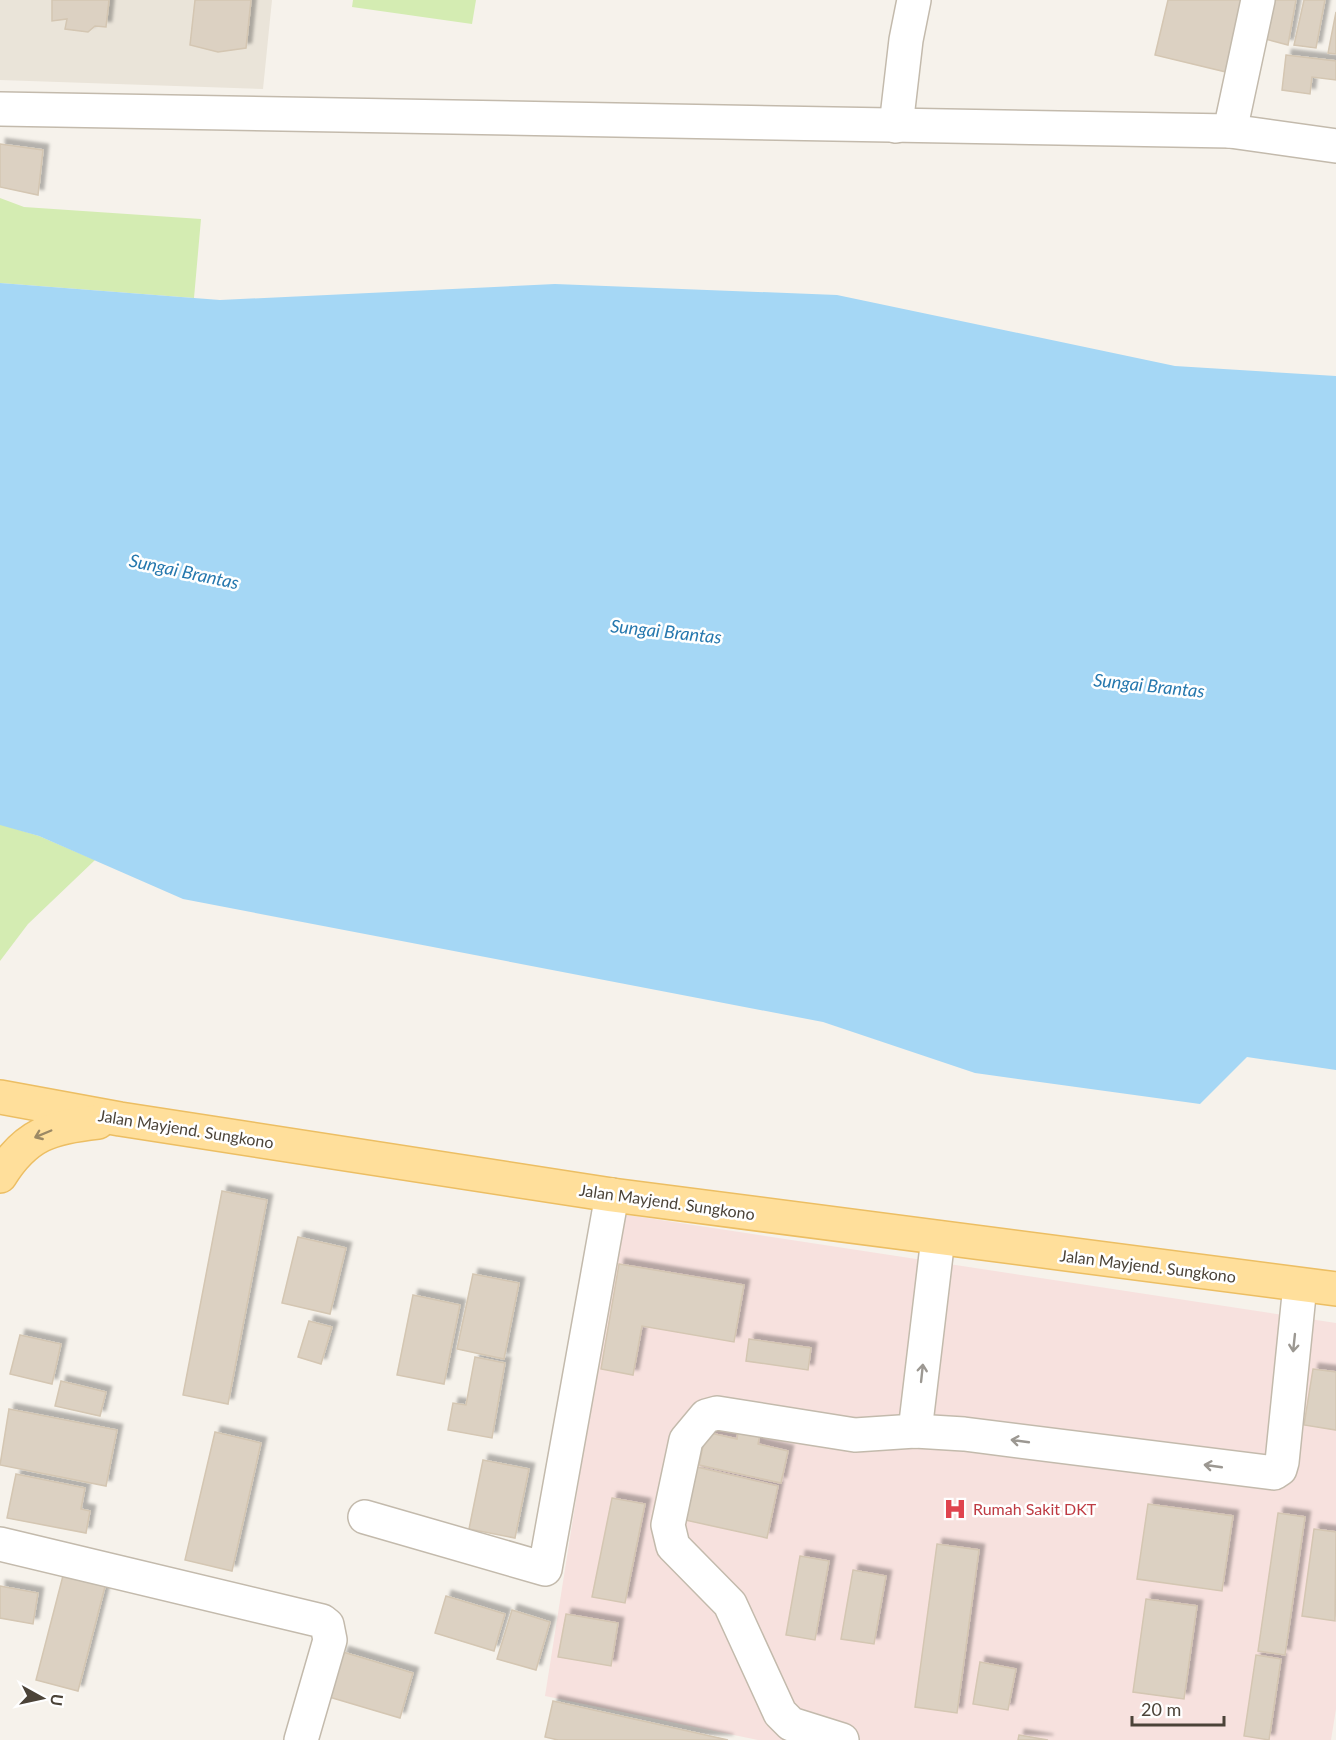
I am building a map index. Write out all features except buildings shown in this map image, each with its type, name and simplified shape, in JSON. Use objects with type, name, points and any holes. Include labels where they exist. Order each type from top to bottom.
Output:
[{"type":"main road","name":"Jalan Mayjend. Sungkono","points":[[0,1096],[120,1119],[612,1195],[1336,1289]]},
{"type":"main road","points":[[0,1176],[32,1139],[62,1126],[120,1119]]},
{"type":"street","points":[[896,126],[906,40],[914,0]]},
{"type":"street","points":[[1230,131],[1258,0]]},
{"type":"street","points":[[0,109],[1230,131],[1336,146]]},
{"type":"street","points":[[365,1517],[545,1569],[612,1195]]},
{"type":"street","points":[[915,1431],[938,1238]]},
{"type":"street","points":[[842,1740],[791,1724],[780,1713],[730,1604],[673,1546],[668,1525],[686,1440],[706,1416],[717,1413],[855,1435],[915,1431],[987,1436],[1274,1473],[1280,1469],[1282,1462],[1300,1285]]},
{"type":"street","points":[[0,1544],[322,1621],[327,1625],[330,1640],[300,1740]]},
{"type":"shaded area","points":[[0,0],[272,0],[263,89],[0,80]]},
{"type":"shaded area","name":"Rumah Sakit DKT","points":[[621,1214],[1336,1323],[1336,1709],[1331,1740],[758,1740],[545,1696]]},
{"type":"green space","points":[[353,0],[476,0],[472,24],[352,7]]},
{"type":"green space","points":[[0,198],[24,207],[201,219],[194,298],[0,283]]},
{"type":"green space","points":[[0,824],[39,836],[95,860],[28,924],[0,961]]},
{"type":"water","name":"Sungai Brantas","points":[[0,283],[220,300],[555,284],[837,295],[1175,366],[1336,376],[1336,1070],[1247,1057],[1200,1104],[975,1073],[823,1022],[183,899],[39,836],[0,825]]},
{"type":"place","name":"Rumah Sakit DKT","points":[[955,1509]]}]
